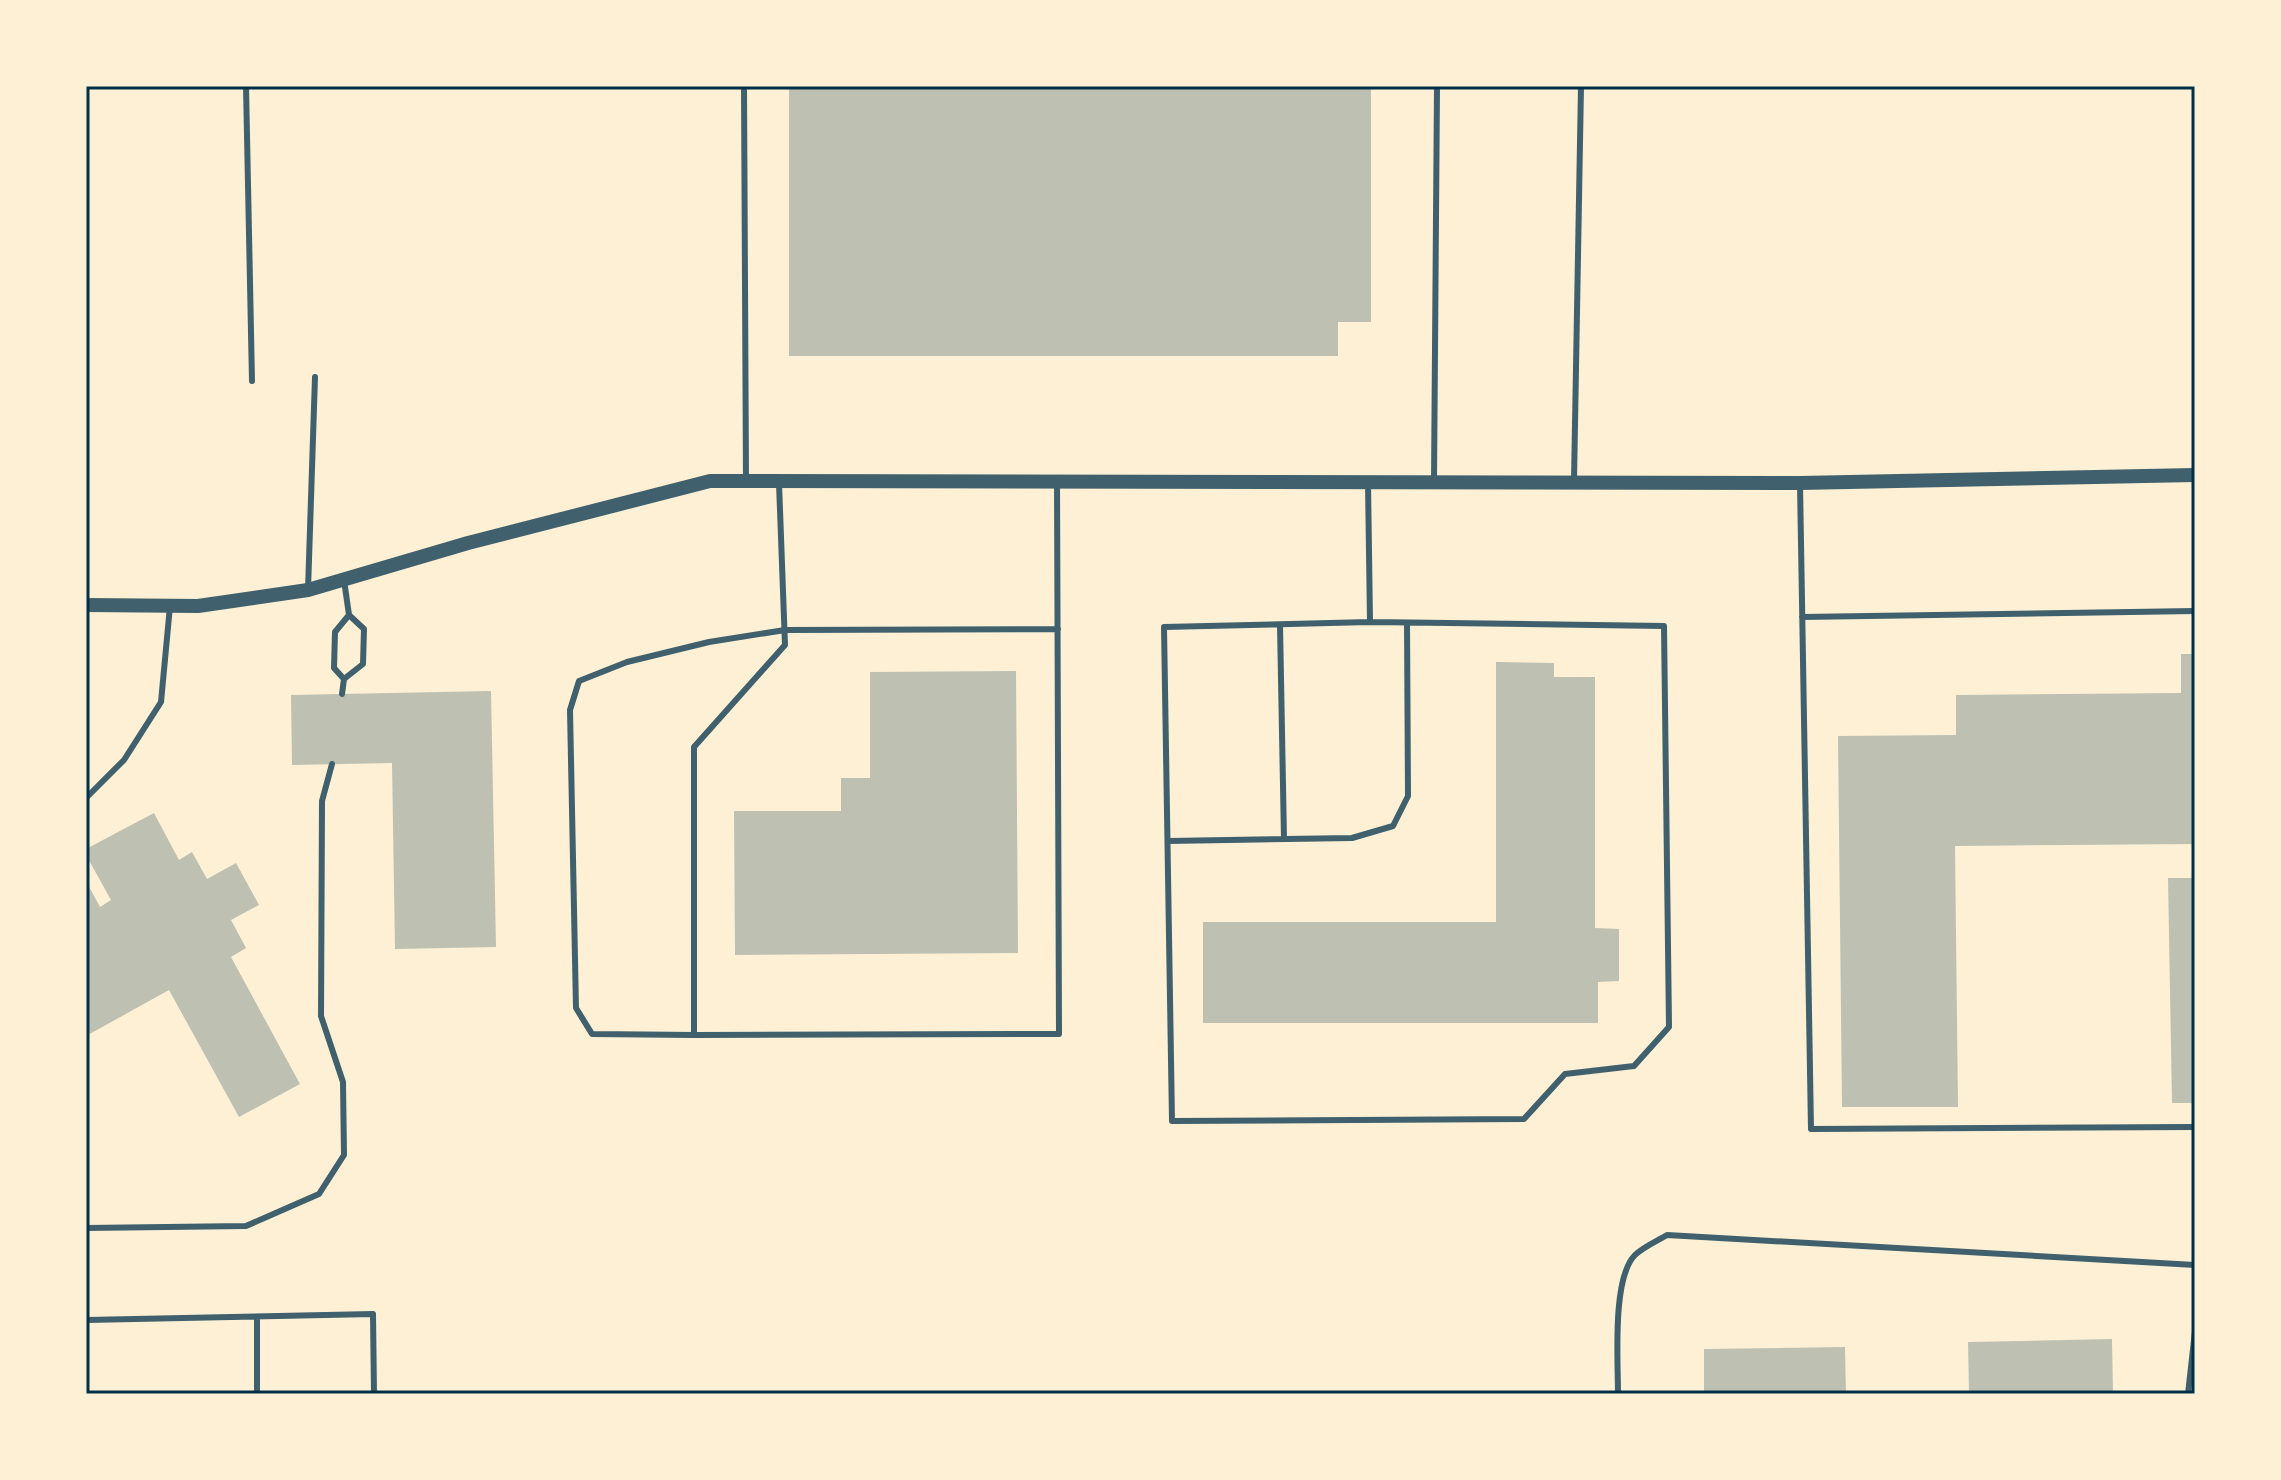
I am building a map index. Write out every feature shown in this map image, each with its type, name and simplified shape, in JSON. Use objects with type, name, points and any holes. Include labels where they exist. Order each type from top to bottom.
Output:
[{"type":"street","points":[[86,605],[198,606],[308,590],[468,543],[710,481],[1800,483],[2195,475]]},
{"type":"lane","points":[[246,86],[252,381]]},
{"type":"lane","points":[[744,86],[746,481]]},
{"type":"lane","points":[[1434,482],[1437,86]]},
{"type":"lane","points":[[1574,481],[1581,86]]},
{"type":"lane","points":[[308,590],[315,377]]},
{"type":"lane","points":[[694,1035],[694,747],[785,645],[779,481]]},
{"type":"lane","points":[[1057,482],[1058,629],[1059,1034],[592,1034],[576,1008],[570,710],[579,681],[627,662],[709,642],[785,630],[1058,629]]},
{"type":"lane","points":[[1368,482],[1370,622]]},
{"type":"lane","points":[[1800,483],[1811,1129],[2195,1127]]},
{"type":"lane","points":[[342,694],[344,679],[363,664],[364,629],[349,615],[344,580]]},
{"type":"lane","points":[[86,798],[124,760],[161,702],[170,606]]},
{"type":"lane","points":[[1802,617],[2195,611]]},
{"type":"lane","points":[[344,679],[334,668],[335,632],[349,615]]},
{"type":"lane","points":[[1168,841],[1352,838],[1393,826],[1408,796],[1407,623]]},
{"type":"lane","points":[[1407,623],[1664,626],[1669,1027],[1634,1066],[1565,1074],[1524,1119],[1172,1121],[1164,627],[1407,623]]},
{"type":"lane","points":[[1280,625],[1284,839]]},
{"type":"lane","points":[[86,1228],[246,1226],[319,1194],[344,1155],[343,1082],[321,1016],[322,801],[332,764]]},
{"type":"lane","points":[[1618,1394],[1618,1311],[1626,1269],[1635,1254],[1667,1235],[2195,1265]]},
{"type":"lane","points":[[86,1320],[373,1314],[374,1394]]},
{"type":"lane","points":[[257,1317],[257,1394]]},
{"type":"lane","points":[[2188,1394],[2195,1331]]},
{"type":"building","points":[[789,86],[1371,86],[1371,322],[1338,322],[1338,356],[789,356]]},
{"type":"building","points":[[2181,654],[2195,654],[2195,844],[1955,846],[1958,1107],[1842,1107],[1838,736],[1956,735],[1956,695],[2181,693]]},
{"type":"building","points":[[1496,662],[1554,663],[1554,677],[1595,677],[1595,928],[1619,929],[1619,981],[1598,982],[1598,1023],[1203,1023],[1203,922],[1496,922]]},
{"type":"building","points":[[1016,671],[1018,953],[735,955],[734,811],[841,811],[841,778],[870,778],[870,672]]},
{"type":"building","points":[[491,691],[496,947],[395,949],[392,763],[292,765],[291,695]]},
{"type":"building","points":[[154,813],[179,860],[192,852],[207,879],[236,863],[259,905],[231,920],[246,948],[231,957],[300,1084],[239,1117],[169,990],[86,1036],[86,881],[100,907],[111,900],[86,855],[86,849]]},
{"type":"building","points":[[2168,878],[2195,878],[2195,1103],[2172,1103]]},
{"type":"building","points":[[2112,1339],[2113,1394],[1969,1394],[1968,1342]]},
{"type":"building","points":[[1845,1347],[1846,1394],[1704,1394],[1704,1349]]}]
